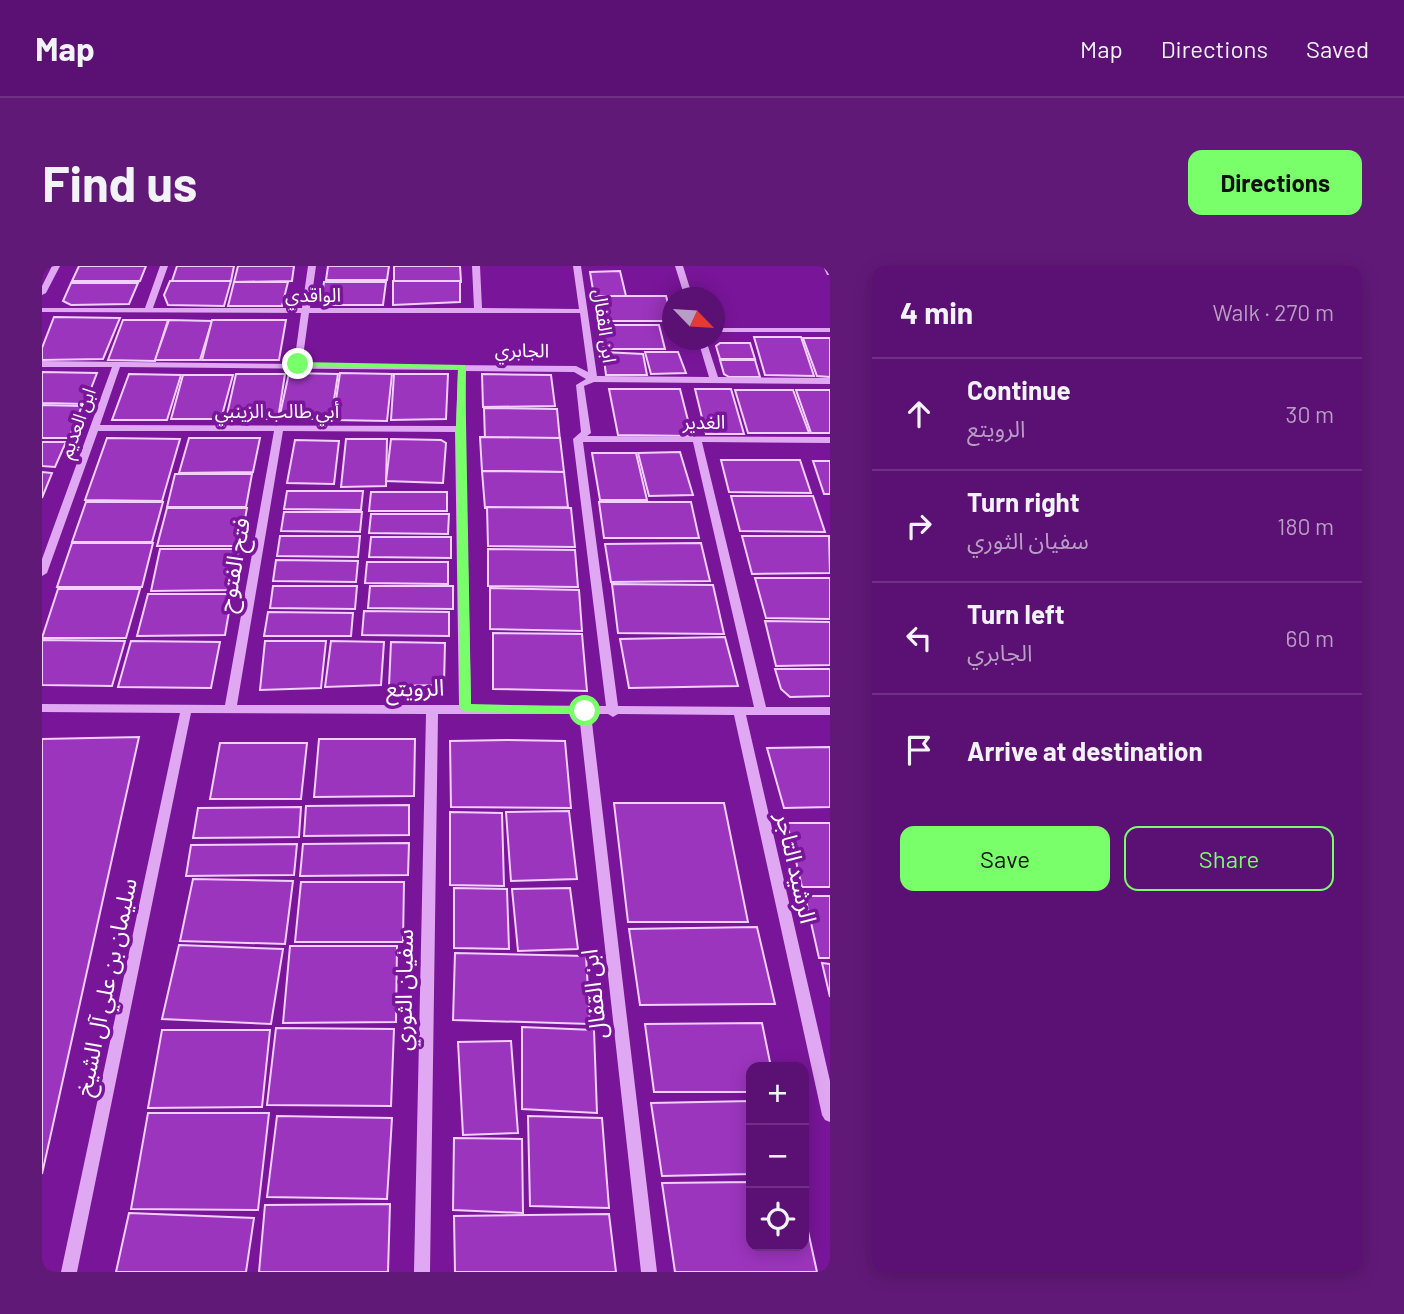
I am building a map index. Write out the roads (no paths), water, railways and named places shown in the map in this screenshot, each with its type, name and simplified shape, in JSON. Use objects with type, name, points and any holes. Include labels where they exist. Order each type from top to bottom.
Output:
[{"type":"street","points":[[44,288],[56,266]]},
{"type":"street","points":[[148,310],[163,266]]},
{"type":"street","points":[[298,364],[312,266]]},
{"type":"street","points":[[476,266],[478,310]]},
{"type":"street","name":"ابن القفال","points":[[577,266],[593,379],[580,385],[586,433],[578,439],[613,713]]},
{"type":"street","points":[[679,266],[686,287]]},
{"type":"street","points":[[827,266],[830,273]]},
{"type":"street","name":"الواقدي","points":[[42,310],[584,311]]},
{"type":"street","points":[[725,330],[830,330]]},
{"type":"street","points":[[705,350],[714,380]]},
{"type":"street","name":"الجابري","points":[[42,364],[298,364],[576,369],[593,379],[830,381]]},
{"type":"street","name":"ابن العديم","points":[[42,573],[117,365]]},
{"type":"street","points":[[462,367],[460,429],[465,708]]},
{"type":"street","name":"أبي طالب الزينبي","points":[[94,428],[460,429]]},
{"type":"street","name":"فتح الفتوح","points":[[229,710],[279,428]]},
{"type":"street","name":"الغدير","points":[[578,439],[830,440]]},
{"type":"street","points":[[697,440],[761,712]]},
{"type":"street","name":"الرويتع","points":[[42,708],[465,708],[613,713],[830,711]]},
{"type":"street","name":"سفيان الثوري","points":[[422,1272],[432,708]]},
{"type":"street","name":"سليمان بن علي آل الشيخ","points":[[69,1272],[186,710]]},
{"type":"street","name":"ابن القفال","points":[[585,711],[649,1272]]},
{"type":"street","name":"الرشيد التاجر","points":[[739,711],[830,1115]]}]
